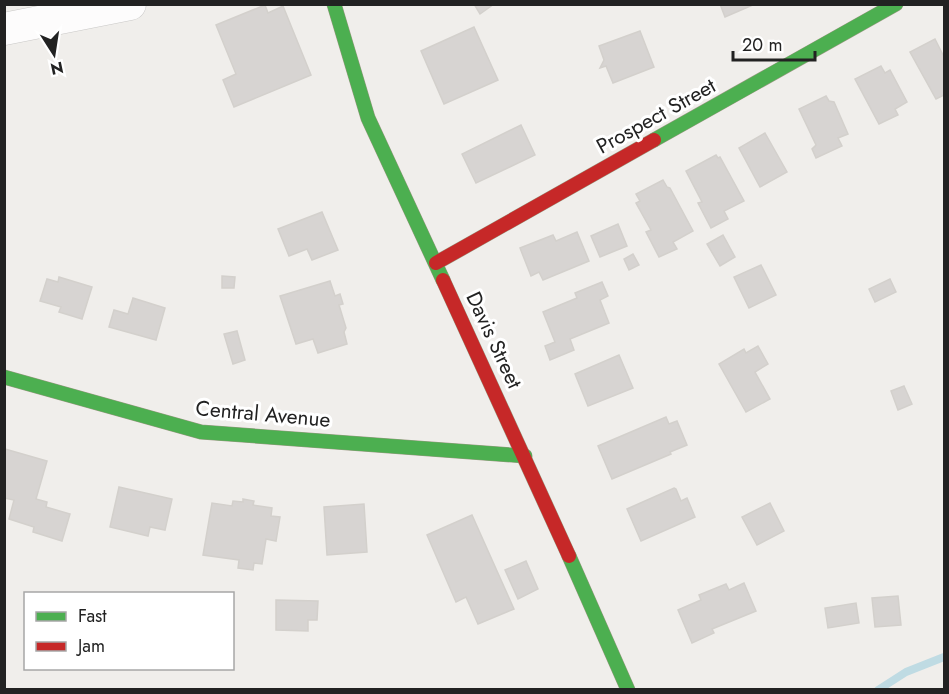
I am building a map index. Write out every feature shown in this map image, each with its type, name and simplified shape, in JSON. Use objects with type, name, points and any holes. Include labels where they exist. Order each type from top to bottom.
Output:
[{"type":"street","points":[[4,28],[130,4]]},
{"type":"street","name":"Davis Street","points":[[334,4],[368,118],[525,456],[628,690]]},
{"type":"street","name":"Prospect Street","points":[[436,263],[896,4]]},
{"type":"street","name":"Central Avenue","points":[[4,377],[201,432],[525,456]]},
{"type":"building","points":[[474,4],[494,4],[480,14]]},
{"type":"building","points":[[720,4],[755,4],[725,17]]},
{"type":"building","points":[[265,5],[268,13],[283,6],[311,75],[234,107],[223,80],[236,74],[216,25]]},
{"type":"building","points":[[474,27],[498,80],[444,104],[421,51]]},
{"type":"building","points":[[640,31],[654,67],[613,83],[606,66],[600,68],[604,60],[599,46]]},
{"type":"building","points":[[935,39],[944,57],[944,95],[936,99],[910,52]]},
{"type":"building","points":[[881,66],[885,73],[890,70],[907,102],[895,109],[898,115],[879,124],[855,79]]},
{"type":"building","points":[[826,96],[829,101],[834,102],[848,134],[838,138],[842,146],[816,158],[812,149],[816,145],[799,109]]},
{"type":"building","points":[[521,125],[535,155],[476,183],[462,154]]},
{"type":"building","points":[[765,133],[787,172],[760,187],[739,148]]},
{"type":"building","points":[[716,155],[720,157],[744,201],[724,211],[728,219],[711,228],[698,203],[702,202],[686,171]]},
{"type":"building","points":[[663,180],[670,188],[693,231],[673,242],[677,249],[659,257],[646,232],[651,230],[636,203],[640,201],[636,194]]},
{"type":"building","points":[[322,212],[338,250],[312,260],[307,249],[289,256],[278,229]]},
{"type":"building","points":[[618,224],[627,246],[600,257],[591,236]]},
{"type":"building","points":[[577,232],[589,261],[543,280],[539,272],[531,276],[520,248],[553,235],[556,241]]},
{"type":"building","points":[[723,235],[735,257],[720,266],[707,244]]},
{"type":"building","points":[[633,254],[639,265],[629,270],[624,259]]},
{"type":"building","points":[[761,265],[776,295],[749,308],[734,277]]},
{"type":"building","points":[[222,276],[235,277],[234,288],[222,288]]},
{"type":"building","points":[[59,277],[92,287],[82,319],[59,312],[61,307],[40,301],[47,279],[58,282]]},
{"type":"building","points":[[890,279],[896,292],[875,302],[869,289]]},
{"type":"building","points":[[330,281],[335,296],[340,294],[343,304],[339,305],[346,328],[344,332],[347,344],[318,353],[313,339],[296,344],[280,296]]},
{"type":"building","points":[[602,282],[608,296],[600,300],[609,323],[570,339],[574,350],[550,360],[545,346],[555,342],[543,312],[577,298],[575,293]]},
{"type":"building","points":[[133,298],[165,308],[156,340],[109,327],[114,310],[128,314]]},
{"type":"building","points":[[237,331],[245,360],[233,364],[224,334]]},
{"type":"building","points":[[758,346],[768,364],[755,372],[770,399],[746,412],[719,364],[744,349],[746,353]]},
{"type":"building","points":[[619,355],[633,388],[588,406],[575,374]]},
{"type":"building","points":[[904,386],[912,404],[898,410],[891,391]]},
{"type":"building","points":[[666,417],[669,424],[677,421],[687,445],[612,479],[598,446]]},
{"type":"building","points":[[5,449],[47,461],[36,499],[47,502],[46,507],[70,514],[62,541],[33,532],[34,527],[9,519],[14,500],[4,498]]},
{"type":"building","points":[[119,487],[172,499],[165,530],[150,527],[148,536],[110,527]]},
{"type":"building","points":[[674,488],[681,501],[687,498],[695,517],[641,541],[627,509]]},
{"type":"building","points":[[243,499],[254,501],[253,505],[272,508],[271,516],[280,517],[276,541],[266,539],[262,564],[254,563],[253,570],[238,568],[239,560],[203,555],[212,503],[232,506],[233,501],[243,502]]},
{"type":"building","points":[[770,503],[784,531],[757,545],[742,517]]},
{"type":"building","points":[[364,504],[367,552],[327,555],[324,507]]},
{"type":"building","points":[[472,515],[514,609],[478,624],[466,597],[456,602],[427,535]]},
{"type":"building","points":[[526,561],[538,589],[518,599],[505,570]]},
{"type":"building","points":[[744,583],[756,611],[712,629],[714,633],[692,643],[678,610],[701,600],[699,595],[726,584],[729,590]]},
{"type":"building","points":[[898,596],[901,625],[875,627],[872,598]]},
{"type":"building","points":[[276,600],[318,601],[317,620],[308,620],[308,631],[276,630]]},
{"type":"building","points":[[856,603],[859,623],[828,628],[825,608]]},
{"type":"waterway","points":[[878,690],[906,672],[944,657]]},
{"type":"traffic: fast","points":[[334,4],[368,118],[443,280]]},
{"type":"traffic: fast","points":[[654,140],[896,4]]},
{"type":"traffic: fast","points":[[4,377],[201,432],[525,456]]},
{"type":"traffic: fast","points":[[569,556],[628,690]]},
{"type":"traffic: jam","points":[[436,263],[654,140]]},
{"type":"traffic: jam","points":[[443,280],[569,556]]}]
